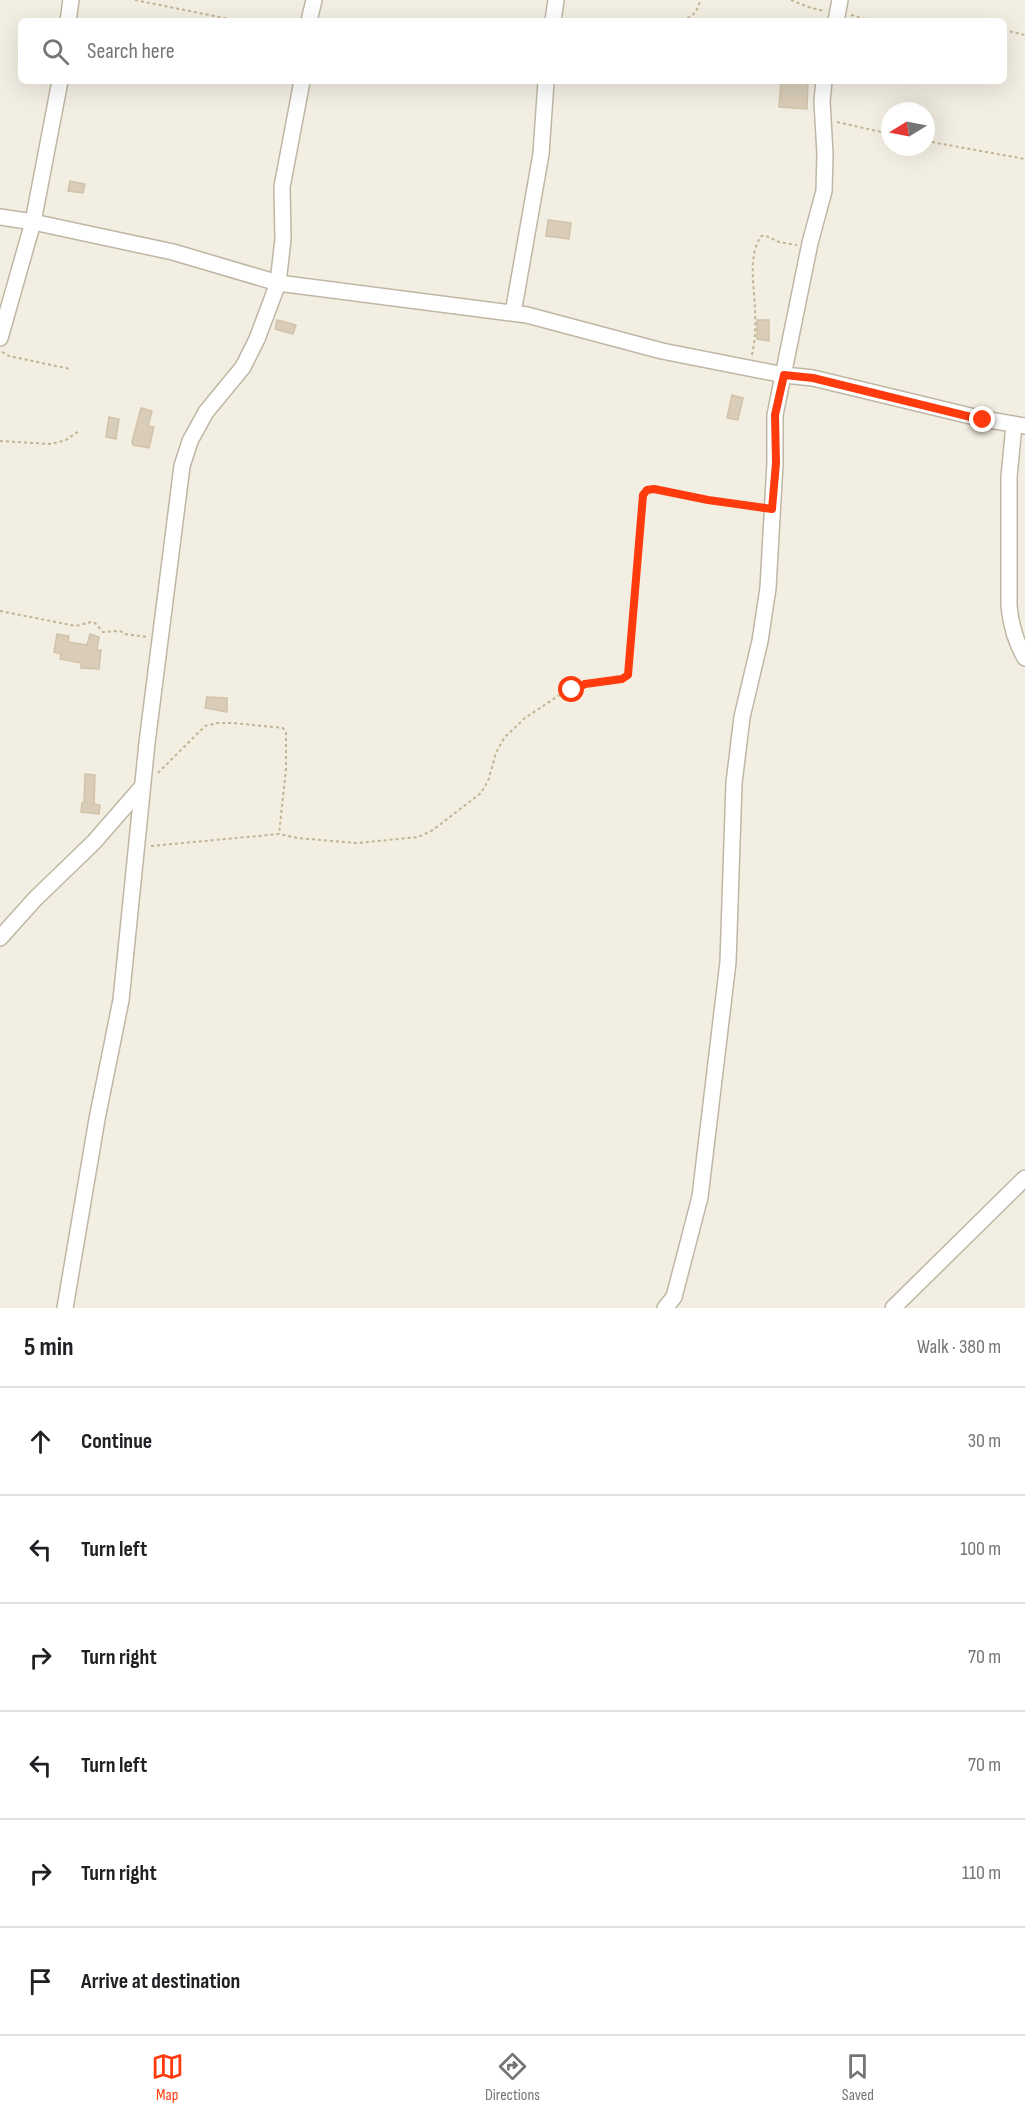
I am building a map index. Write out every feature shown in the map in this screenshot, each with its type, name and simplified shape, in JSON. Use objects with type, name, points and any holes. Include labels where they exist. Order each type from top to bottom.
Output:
[{"type":"street","points":[[68,18],[71,0]]},
{"type":"street","points":[[310,18],[314,0]]},
{"type":"street","points":[[553,18],[556,0]]},
{"type":"street","points":[[0,338],[33,222],[59,84]]},
{"type":"street","points":[[65,1308],[97,1119],[121,1000],[159,637],[182,466],[190,441],[206,411],[243,367],[257,339],[278,283],[283,239],[282,187],[301,84]]},
{"type":"street","points":[[513,313],[541,154],[546,84]]},
{"type":"street","points":[[665,1308],[674,1297],[699,1197],[728,962],[734,783],[742,717],[760,641],[768,588],[776,463],[775,415],[809,247],[824,191],[824,84]]},
{"type":"street","points":[[0,217],[173,252],[278,283],[527,315],[662,351],[784,375],[813,378],[983,420],[1022,425],[1009,477],[1009,606],[1011,627],[1016,644],[1025,658]]},
{"type":"street","points":[[0,938],[94,842],[142,787]]},
{"type":"street","points":[[893,1308],[1025,1178]]},
{"type":"path","points":[[135,0],[224,18]]},
{"type":"path","points":[[688,18],[698,11],[700,0]]},
{"type":"path","points":[[791,0],[826,12],[838,11],[862,18]]},
{"type":"path","points":[[1007,31],[1025,35]]},
{"type":"path","points":[[823,118],[881,132]]},
{"type":"path","points":[[935,143],[1025,159]]},
{"type":"path","points":[[750,368],[756,338],[753,265],[757,241],[760,236],[766,236],[779,242],[809,247]]},
{"type":"path","points":[[0,350],[9,356],[70,369]]},
{"type":"path","points":[[0,441],[51,444],[66,440],[79,431]]},
{"type":"path","points":[[136,848],[279,834],[297,838],[358,843],[418,837],[434,830],[481,793],[488,781],[496,753],[504,738],[525,718],[558,696],[585,684],[622,679],[628,675],[643,495],[647,490],[654,489],[708,500],[772,509]]},
{"type":"path","points":[[0,611],[76,626],[91,622],[103,632],[120,631],[135,636],[159,637]]},
{"type":"path","points":[[142,787],[177,756],[205,726],[233,723],[283,728],[286,733],[286,769],[279,834]]},
{"type":"building","points":[[781,84],[808,84],[807,109],[779,107]]},
{"type":"building","points":[[70,181],[85,184],[83,193],[68,191]]},
{"type":"building","points":[[548,220],[571,223],[569,239],[546,236]]},
{"type":"building","points":[[277,320],[296,325],[293,334],[275,329]]},
{"type":"building","points":[[757,320],[769,320],[769,341],[757,339]]},
{"type":"building","points":[[732,395],[743,398],[738,420],[727,418]]},
{"type":"building","points":[[141,408],[152,411],[148,426],[154,427],[149,448],[133,445],[132,442]]},
{"type":"building","points":[[109,417],[119,419],[116,439],[106,437]]},
{"type":"building","points":[[57,634],[69,636],[68,642],[87,645],[90,634],[99,637],[97,650],[101,650],[99,669],[81,668],[81,663],[60,659],[61,654],[54,652]]},
{"type":"building","points":[[207,697],[227,698],[227,712],[205,708]]},
{"type":"building","points":[[85,774],[95,775],[94,804],[100,805],[99,814],[81,812],[82,803],[84,803]]},
{"type":"route","points":[[572,690],[585,684],[622,679],[630,671],[629,655],[643,495],[647,490],[654,489],[708,500],[772,509],[776,463],[775,415],[784,375],[813,378],[983,420]]}]
